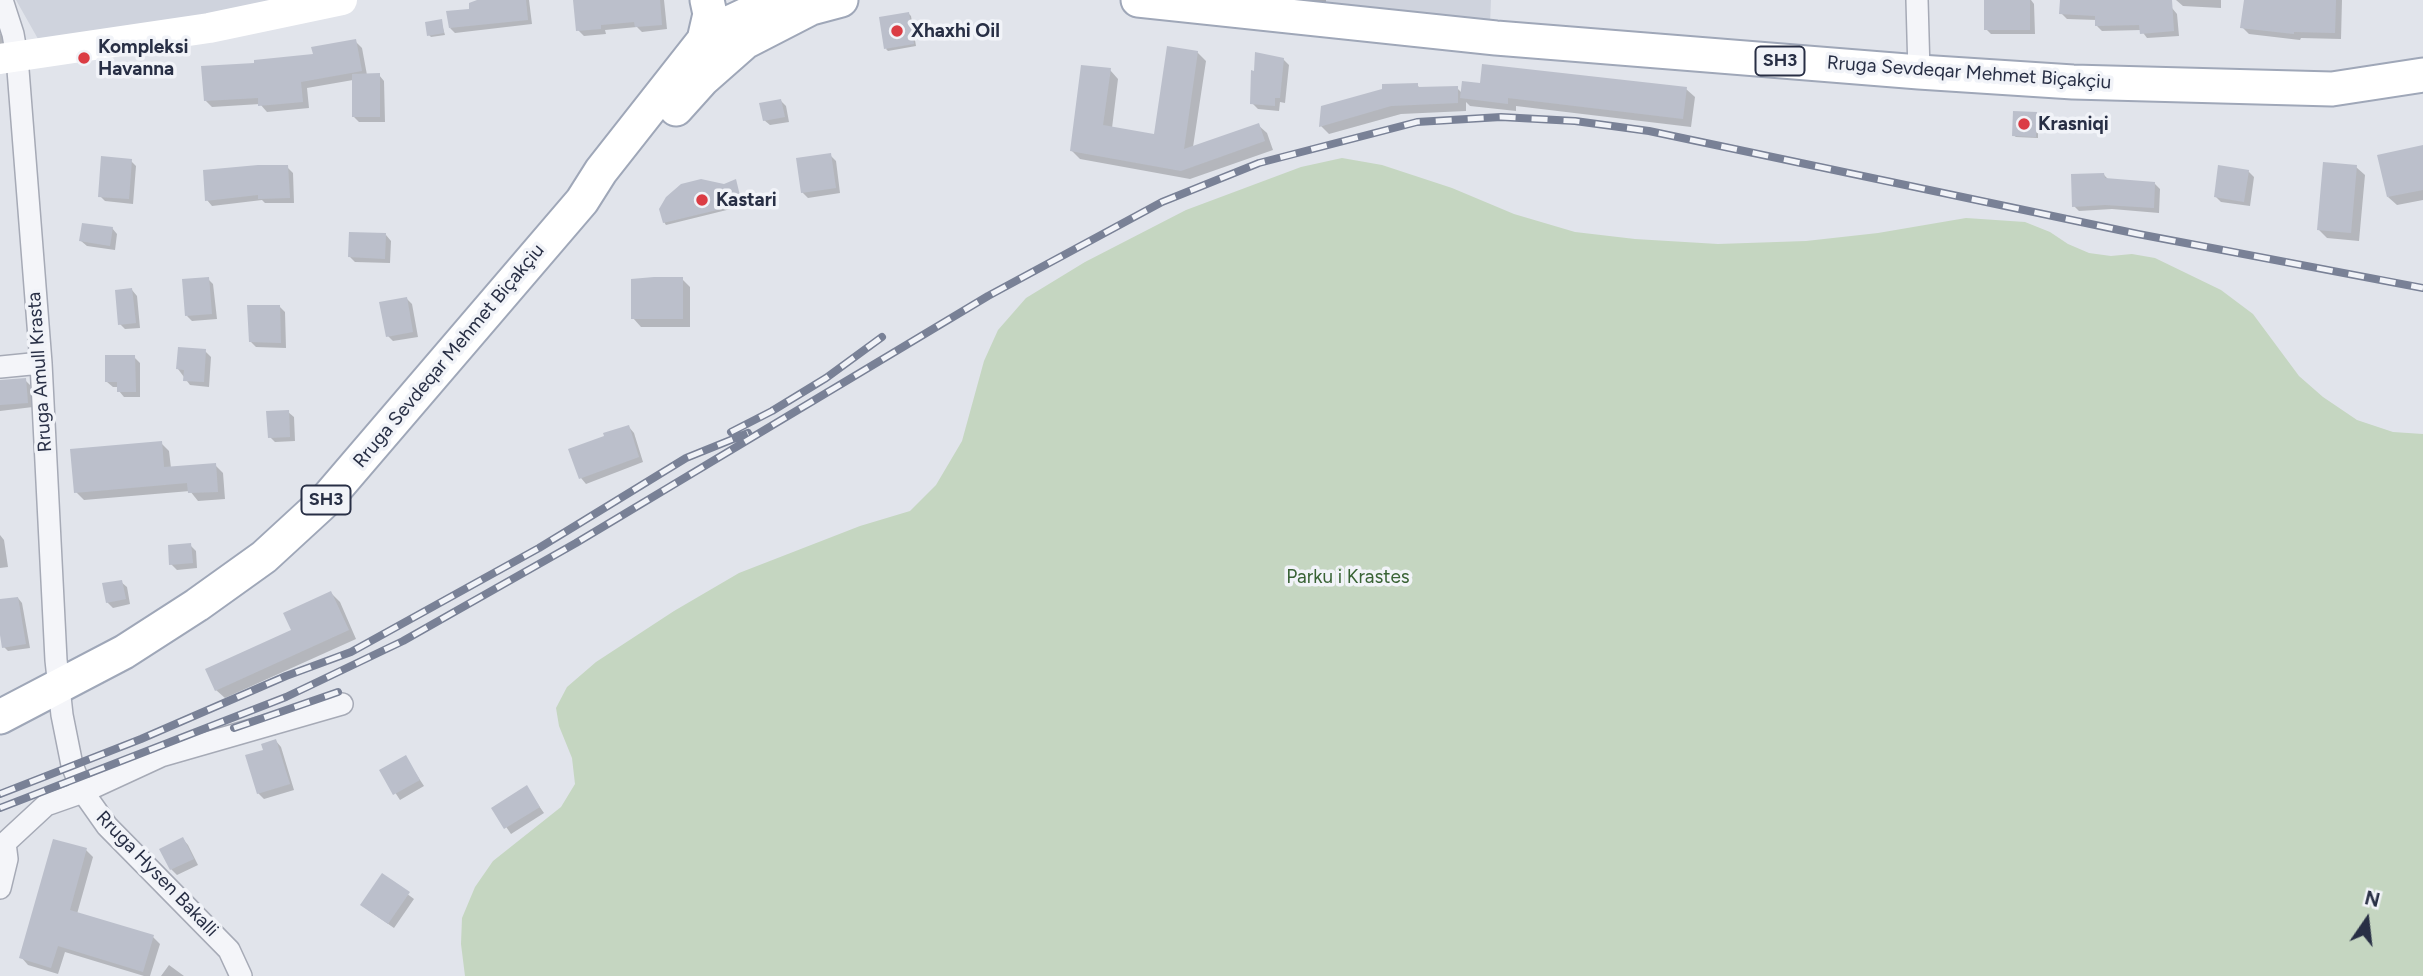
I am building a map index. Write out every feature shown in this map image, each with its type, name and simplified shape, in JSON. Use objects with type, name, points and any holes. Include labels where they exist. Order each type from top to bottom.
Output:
[{"type":"main road","points":[[8,58],[209,28],[309,4],[342,0]]},
{"type":"main road","points":[[692,55],[704,40],[707,30],[708,0]]},
{"type":"main road","name":"SH3","points":[[582,201],[601,171],[692,55],[747,15],[811,8],[841,0]]},
{"type":"main road","name":"Rruga Sevdeqar Mehmet Biçakçiu","points":[[1138,0],[1496,38],[1919,72],[2099,83],[2332,89],[2423,75]]},
{"type":"main road","name":"SH3","points":[[582,201],[635,154],[703,79],[747,15]]},
{"type":"main road","name":"Rruga Sevdeqar Mehmet Biçakçiu","points":[[0,716],[124,652],[253,565],[282,541],[326,500],[387,431],[582,201]]},
{"type":"street","name":"Rruga Amull Krasta","points":[[2,0],[13,34],[8,58],[41,363],[58,687]]},
{"type":"street","points":[[1917,0],[1919,72]]},
{"type":"street","points":[[0,367],[41,363]]},
{"type":"street","name":"Rruga Hysen Bakalli","points":[[58,687],[72,765],[83,792],[107,826],[229,950],[241,976]]},
{"type":"street","points":[[0,888],[7,859],[2,844],[46,805],[83,792],[161,756],[342,704]]},
{"type":"shaded area","points":[[16,0],[299,0],[42,46]]},
{"type":"shaded area","points":[[1255,0],[1491,0],[1490,25]]},
{"type":"green space","name":"Parku i Krastes","points":[[1342,158],[1382,165],[1452,188],[1514,214],[1575,232],[1635,239],[1718,244],[1806,241],[1878,233],[1966,218],[2025,222],[2089,253],[2111,256],[2132,254],[2155,258],[2221,290],[2253,314],[2299,376],[2323,397],[2357,420],[2393,432],[2423,434],[2423,976],[465,976],[461,944],[462,918],[475,887],[493,861],[561,807],[575,784],[572,758],[559,726],[556,708],[567,687],[596,662],[739,573],[860,526],[910,511],[936,485],[962,441],[984,361],[998,330],[1026,298],[1085,262],[1186,210],[1301,167]]},
{"type":"building","points":[[477,0],[526,0],[528,20],[449,28],[446,11],[469,9],[469,3]]},
{"type":"building","points":[[573,0],[660,0],[662,25],[635,27],[634,22],[576,31]]},
{"type":"building","points":[[1984,0],[2030,0],[2030,30],[1984,30]]},
{"type":"building","points":[[2060,0],[2172,0],[2174,31],[2140,34],[2139,25],[2095,26],[2095,16],[2059,14]]},
{"type":"building","points":[[2244,0],[2336,0],[2335,33],[2294,34],[2240,28]]},
{"type":"building","name":"Xhaxhi Oil","points":[[909,12],[914,44],[884,49],[879,17]]},
{"type":"building","points":[[442,19],[444,33],[427,36],[425,22]]},
{"type":"building","points":[[356,39],[362,71],[301,82],[303,102],[258,106],[258,98],[204,101],[201,66],[254,63],[254,60],[313,54],[311,47]]},
{"type":"building","points":[[1167,46],[1198,51],[1184,149],[1259,123],[1265,141],[1181,171],[1070,151],[1081,65],[1111,68],[1103,125],[1154,134]]},
{"type":"building","points":[[1255,52],[1284,58],[1280,98],[1275,98],[1275,106],[1250,104],[1251,70],[1254,71]]},
{"type":"building","points":[[1482,64],[1687,87],[1683,119],[1508,98],[1508,104],[1460,98],[1462,81],[1480,83]]},
{"type":"building","points":[[380,73],[380,117],[352,117],[352,74]]},
{"type":"building","points":[[1418,83],[1418,87],[1458,86],[1458,103],[1391,106],[1319,127],[1321,106],[1382,89],[1382,84]]},
{"type":"building","points":[[781,99],[785,117],[763,121],[759,103]]},
{"type":"building","name":"Krasniqi","points":[[2013,111],[2037,112],[2036,137],[2012,136]]},
{"type":"building","points":[[2423,145],[2423,190],[2387,197],[2377,155]]},
{"type":"building","points":[[831,153],[836,188],[801,193],[796,158]]},
{"type":"building","points":[[101,156],[132,159],[129,199],[98,197]]},
{"type":"building","points":[[2323,162],[2357,165],[2351,233],[2317,230]]},
{"type":"building","points":[[288,165],[290,198],[258,199],[258,195],[205,201],[203,170]]},
{"type":"building","points":[[2218,165],[2249,170],[2244,202],[2214,197]]},
{"type":"building","points":[[2104,173],[2105,178],[2155,182],[2154,208],[2105,205],[2072,207],[2071,174]]},
{"type":"building","name":"Kastari","points":[[701,179],[724,184],[736,179],[742,204],[663,223],[659,209],[666,197],[681,184]]},
{"type":"building","points":[[82,223],[113,227],[110,246],[79,241]]},
{"type":"building","points":[[349,232],[386,233],[385,259],[348,257]]},
{"type":"building","points":[[209,277],[212,314],[185,316],[182,279]]},
{"type":"building","points":[[683,277],[683,319],[631,319],[631,279]]},
{"type":"building","points":[[132,288],[136,323],[118,325],[115,290]]},
{"type":"building","points":[[407,297],[413,332],[386,337],[379,302]]},
{"type":"building","points":[[247,305],[280,305],[281,343],[249,342]]},
{"type":"building","points":[[178,347],[206,349],[204,382],[183,381],[184,370],[176,369]]},
{"type":"building","points":[[105,355],[135,355],[136,392],[117,392],[117,382],[105,382]]},
{"type":"building","points":[[26,378],[28,403],[0,405],[0,380]]},
{"type":"building","points":[[289,410],[290,437],[268,438],[266,411]]},
{"type":"building","points":[[629,425],[639,457],[579,479],[568,449]]},
{"type":"building","points":[[162,441],[164,467],[216,463],[218,492],[188,493],[187,483],[74,493],[70,449]]},
{"type":"building","points":[[191,543],[193,563],[169,565],[168,545]]},
{"type":"building","points":[[122,580],[126,599],[106,603],[102,583]]},
{"type":"building","points":[[331,591],[349,630],[215,691],[205,669],[291,630],[283,613]]},
{"type":"building","points":[[18,597],[26,644],[2,648],[0,599]]},
{"type":"building","points":[[276,739],[290,784],[257,794],[245,755],[263,750],[261,744]]},
{"type":"building","points":[[406,755],[420,780],[393,795],[379,770]]},
{"type":"building","points":[[527,785],[540,807],[504,829],[491,808]]},
{"type":"building","points":[[183,837],[194,859],[170,870],[159,849]]},
{"type":"building","points":[[53,839],[87,848],[70,910],[154,935],[143,972],[58,946],[51,968],[19,958]]},
{"type":"building","points":[[382,873],[410,892],[388,924],[360,905]]},
{"type":"railway","points":[[0,808],[286,697],[403,641],[576,543],[988,296],[1162,202],[1259,163],[1417,122],[1501,117],[1575,121],[1649,131],[2138,234],[2423,288]]},
{"type":"railway","points":[[731,432],[826,378],[882,337]]},
{"type":"railway","points":[[0,794],[141,739],[286,676],[351,652],[539,548],[686,458],[748,433]]},
{"type":"railway","points":[[234,728],[338,692]]},
{"type":"place","name":"Xhaxhi Oil","points":[[897,31]]},
{"type":"place","name":"Kompleksi Havanna","points":[[84,58]]},
{"type":"place","name":"Krasniqi","points":[[2024,124]]},
{"type":"place","name":"Kastari","points":[[702,200]]}]
